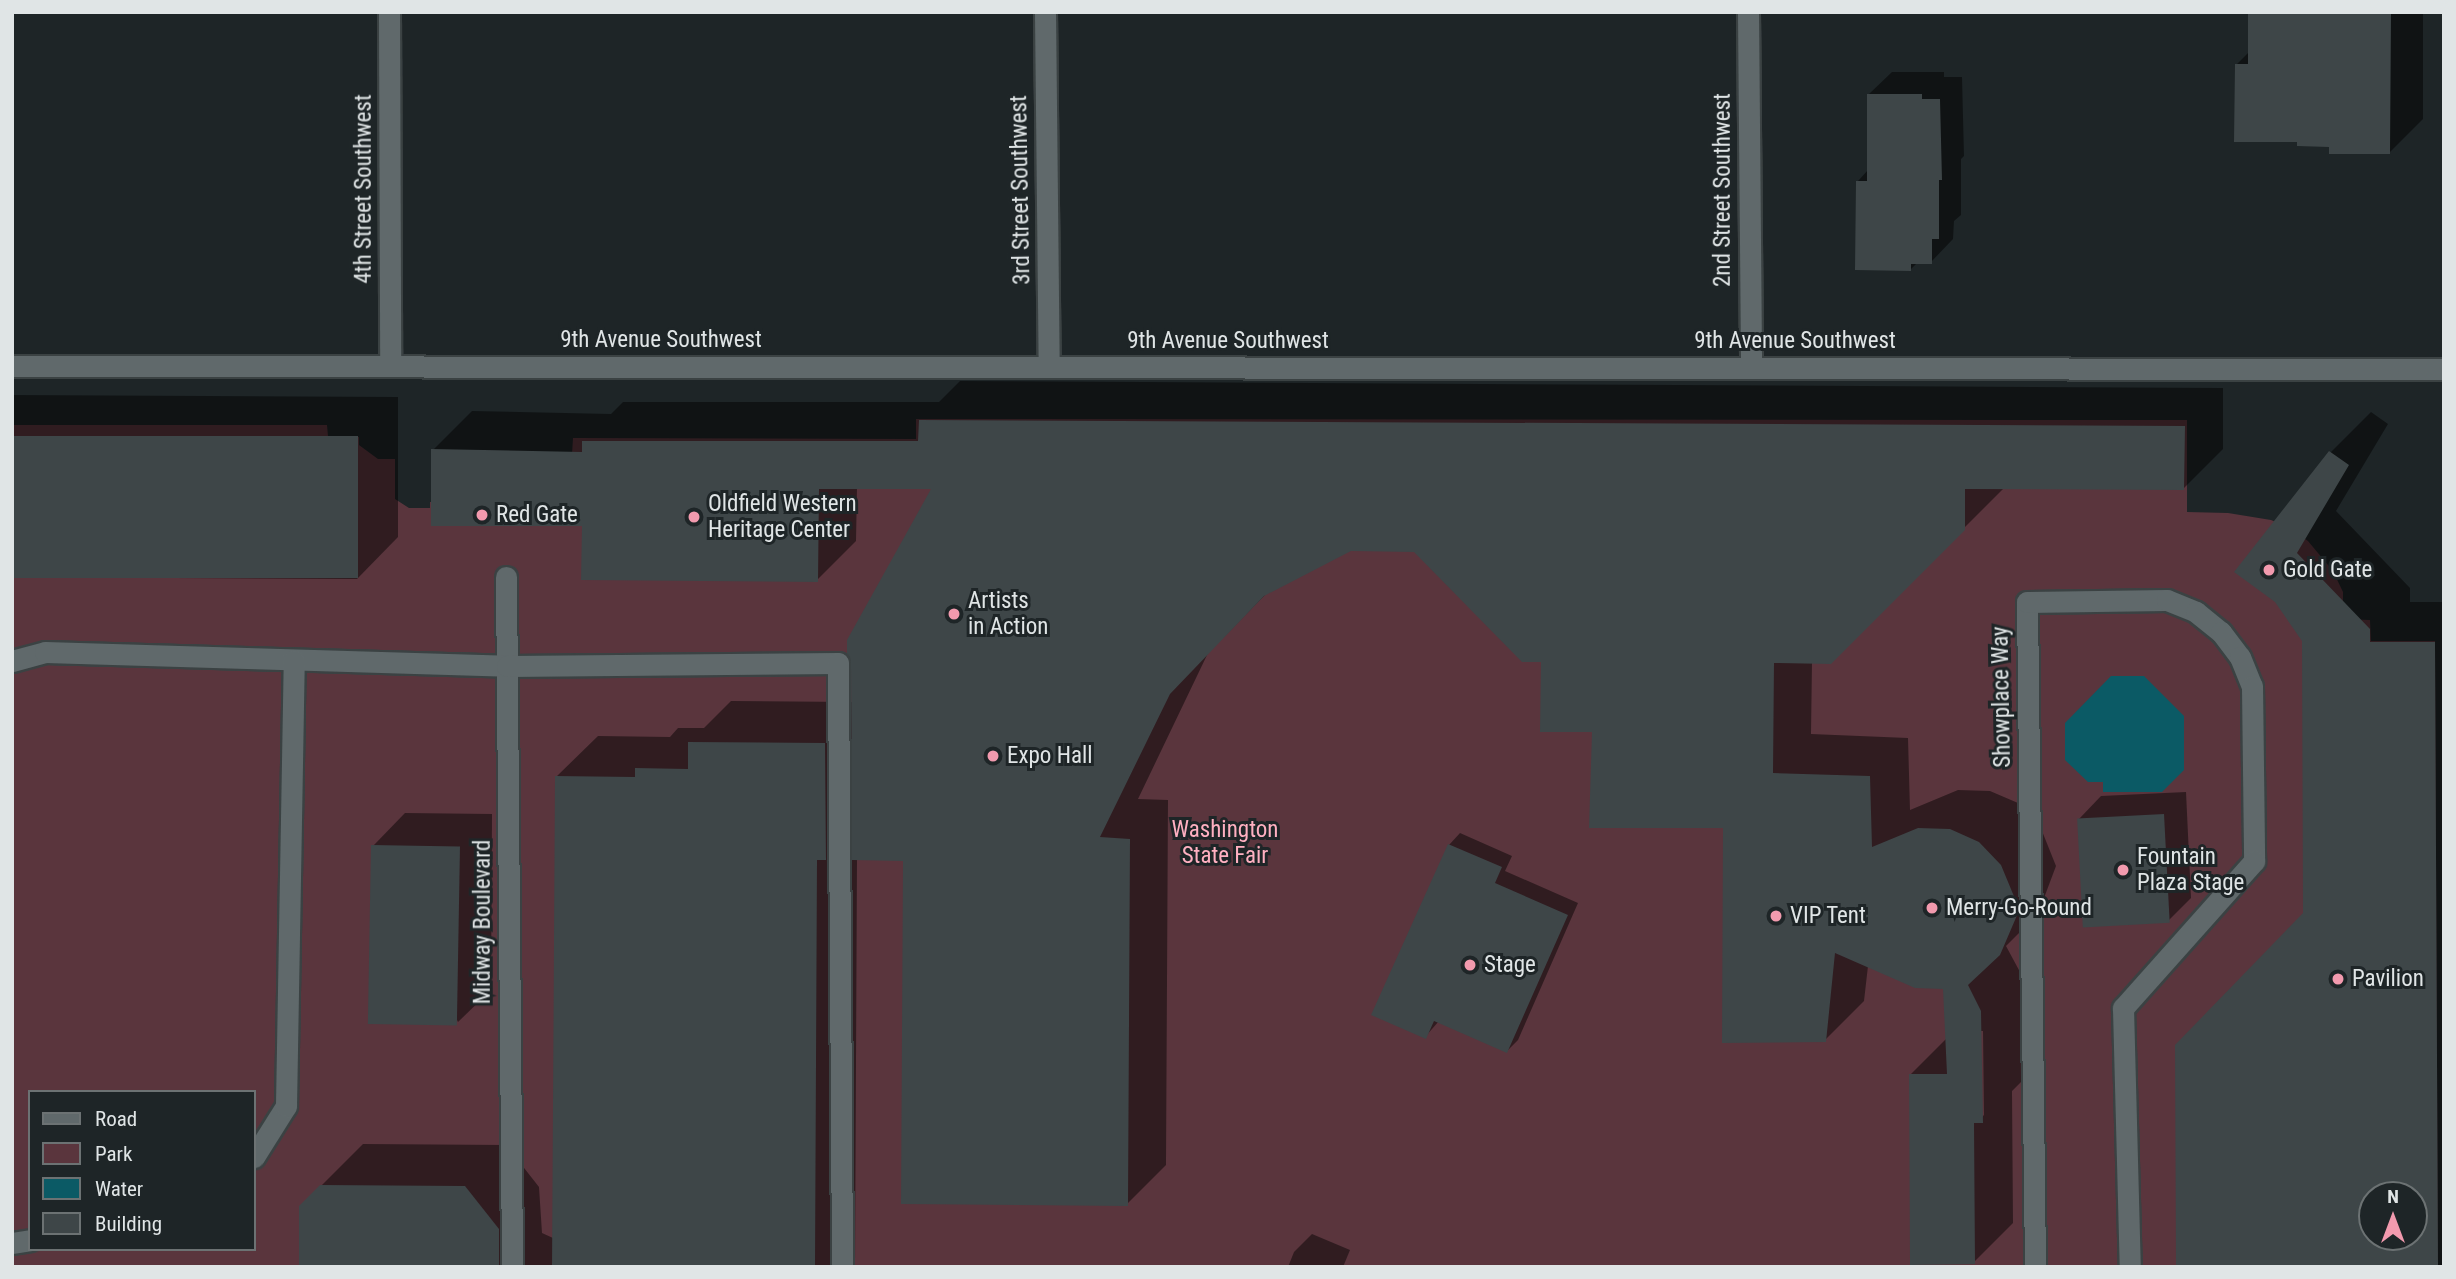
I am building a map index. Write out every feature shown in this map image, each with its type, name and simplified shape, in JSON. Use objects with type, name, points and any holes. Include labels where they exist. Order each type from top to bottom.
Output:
[{"type":"street","name":"4th Street Southwest","points":[[389,12],[390,366]]},
{"type":"street","name":"3rd Street Southwest","points":[[1045,12],[1048,367]]},
{"type":"street","name":"2nd Street Southwest","points":[[1748,12],[1751,367]]},
{"type":"street","name":"9th Avenue Southwest","points":[[12,366],[2444,369]]},
{"type":"street","name":"Midway Boulevard","points":[[506,577],[512,1267]]},
{"type":"street","name":"Showplace Way","points":[[2035,1267],[2027,602],[2167,600],[2196,612],[2221,632],[2240,657],[2252,686],[2254,861],[2123,1008],[2130,1267]]},
{"type":"street","points":[[12,661],[45,652],[507,666],[838,663],[842,1267]]},
{"type":"street","points":[[256,1154],[286,1106],[294,660]]},
{"type":"green space","name":"Washington State Fair","points":[[916,419],[2187,420],[2187,512],[2228,513],[2271,520],[2292,529],[2308,541],[2333,571],[2343,592],[2343,619],[2370,620],[2371,641],[2435,641],[2438,1267],[12,1267],[12,425],[327,425],[328,436],[359,437],[359,445],[378,459],[395,459],[395,499],[409,508],[430,508],[430,502],[541,502],[572,454],[573,438],[916,439]]},
{"type":"water","points":[[2111,676],[2144,676],[2184,716],[2184,770],[2162,792],[2103,792],[2103,782],[2088,782],[2065,760],[2065,723]]},
{"type":"building","points":[[2248,12],[2391,12],[2390,154],[2329,154],[2329,147],[2297,146],[2297,142],[2234,142],[2235,64],[2248,64]]},
{"type":"building","points":[[1867,94],[1922,94],[1922,99],[1940,99],[1942,180],[1939,180],[1939,239],[1932,239],[1932,264],[1911,264],[1911,271],[1855,270],[1856,181],[1867,181]]},
{"type":"building","name":"Expo Hall","points":[[919,420],[2185,426],[2184,490],[1965,489],[1965,530],[1831,664],[1774,663],[1773,773],[1870,776],[1872,847],[1918,828],[1950,829],[1979,842],[2001,865],[2018,906],[2018,913],[2000,955],[1968,985],[1981,1011],[1983,1123],[1974,1123],[1975,1264],[1910,1265],[1909,1074],[1947,1074],[1943,989],[1915,988],[1835,953],[1826,1042],[1722,1043],[1723,828],[1589,828],[1592,732],[1540,732],[1541,662],[1522,662],[1414,552],[1351,551],[1264,596],[1170,694],[1100,837],[1130,839],[1128,1206],[901,1204],[903,861],[852,860],[851,663],[847,654],[847,640],[931,489],[819,489],[818,582],[581,580],[582,526],[431,526],[431,449],[582,452],[582,441],[918,441]]},
{"type":"building","points":[[12,436],[358,436],[358,578],[12,578]]},
{"type":"building","name":"Pavilion","points":[[2329,451],[2349,465],[2297,553],[2370,629],[2370,642],[2435,642],[2438,1267],[2176,1267],[2175,1045],[2303,913],[2302,641],[2275,602],[2234,572]]},
{"type":"building","points":[[688,742],[825,743],[826,860],[817,860],[815,1267],[552,1267],[555,776],[635,777],[635,768],[688,769]]},
{"type":"building","name":"Fountain Plaza Stage","points":[[2164,814],[2170,923],[2083,927],[2077,819]]},
{"type":"building","name":"Stage","points":[[1448,844],[1502,867],[1495,883],[1568,915],[1507,1053],[1434,1021],[1426,1039],[1371,1015]]},
{"type":"building","points":[[371,845],[460,847],[457,1026],[368,1024]]},
{"type":"building","points":[[320,1185],[465,1186],[499,1229],[499,1267],[299,1267],[299,1206]]},
{"type":"place","name":"Red Gate","points":[[482,515]]},
{"type":"place","name":"Oldfield Western Heritage Center","points":[[694,517]]},
{"type":"place","name":"Gold Gate","points":[[2269,570]]},
{"type":"place","name":"Artists in Action","points":[[954,614]]},
{"type":"place","name":"Expo Hall","points":[[993,756]]},
{"type":"place","name":"Fountain Plaza Stage","points":[[2123,870]]},
{"type":"place","name":"Merry-Go-Round","points":[[1932,908]]},
{"type":"place","name":"VIP Tent","points":[[1776,916]]},
{"type":"place","name":"Stage","points":[[1470,965]]},
{"type":"place","name":"Pavilion","points":[[2338,979]]}]
